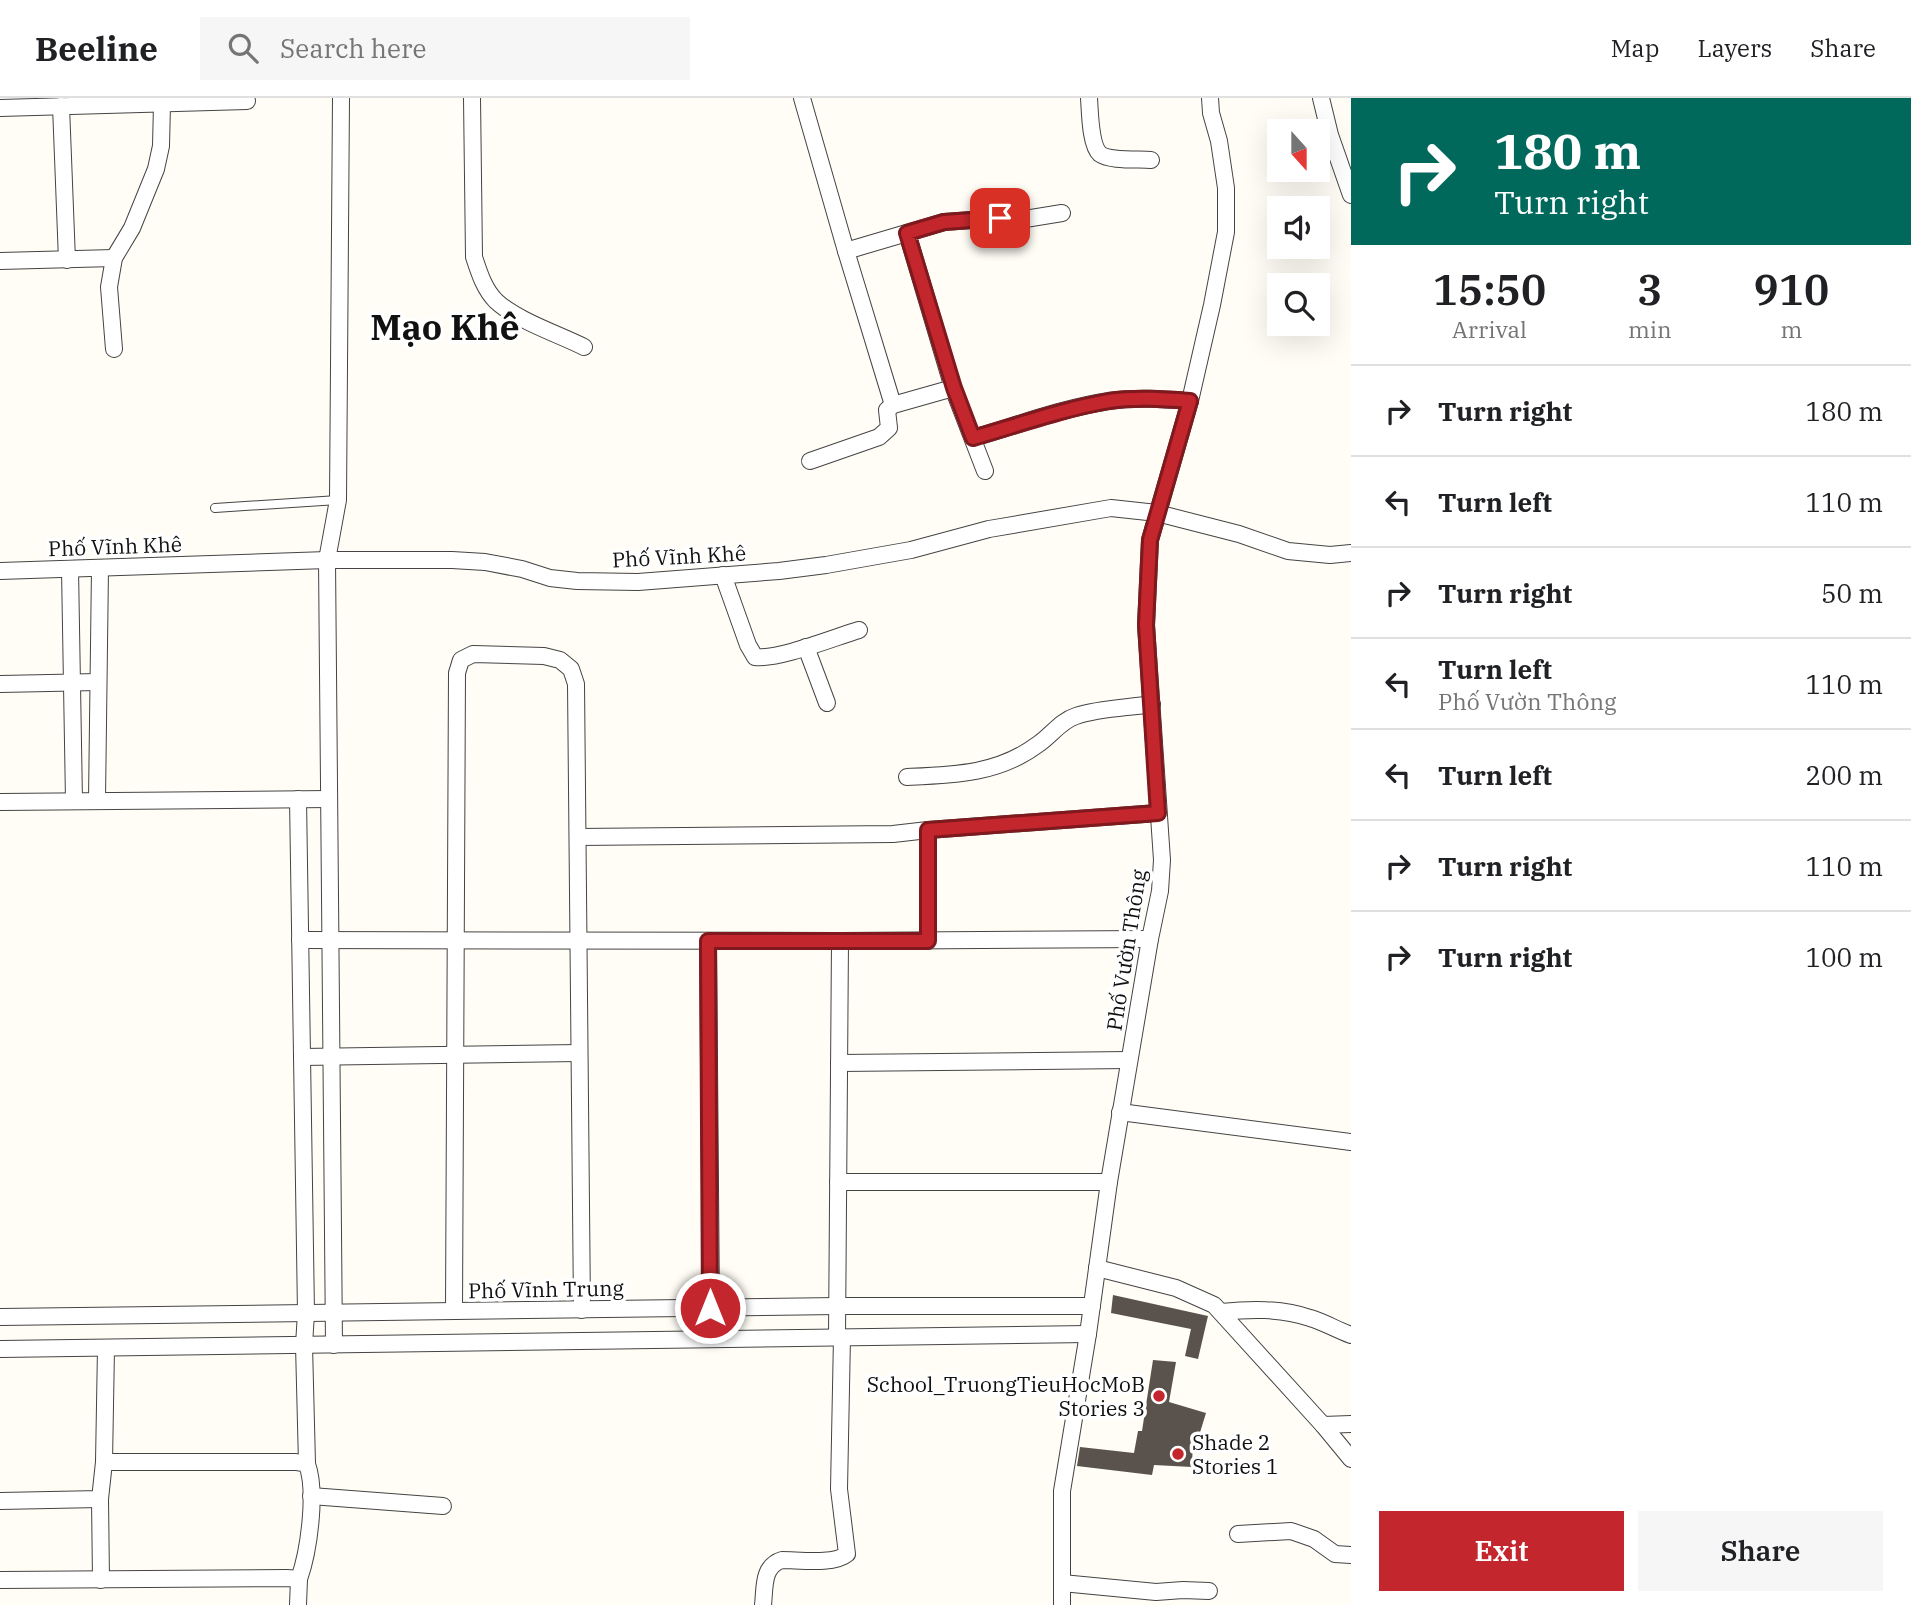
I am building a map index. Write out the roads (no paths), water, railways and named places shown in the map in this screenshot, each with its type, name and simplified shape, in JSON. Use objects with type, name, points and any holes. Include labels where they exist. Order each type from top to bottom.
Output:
[{"type":"street","points":[[334,1345],[327,560],[338,500],[341,98]]},
{"type":"street","points":[[472,98],[474,257],[482,280],[495,300],[513,313],[584,347]]},
{"type":"street","points":[[802,98],[893,405]]},
{"type":"street","points":[[1089,98],[1093,140],[1102,156],[1151,160]]},
{"type":"street","name":"Phố Vườn Thông","points":[[1062,1605],[1062,1491],[1120,1112],[1160,891],[1162,860],[1146,625],[1150,540],[1190,401],[1226,232],[1226,188],[1210,98]]},
{"type":"street","points":[[1321,98],[1330,135],[1351,195]]},
{"type":"street","points":[[0,108],[247,101]]},
{"type":"street","points":[[114,349],[109,287],[114,258],[132,228],[156,169],[161,146],[162,104]]},
{"type":"street","points":[[61,106],[67,260]]},
{"type":"street","points":[[846,251],[944,222],[1000,218],[1019,220],[1062,213]]},
{"type":"street","points":[[907,233],[954,388],[985,471]]},
{"type":"street","points":[[0,261],[114,258]]},
{"type":"street","points":[[810,461],[879,438],[889,428],[887,410],[893,405],[954,388]]},
{"type":"street","points":[[973,438],[1110,401],[1149,398],[1190,401]]},
{"type":"street","name":"Phố Vĩnh Khê","points":[[0,571],[327,560],[452,560],[485,562],[550,578],[638,582],[826,565],[911,550],[989,529],[1111,508],[1157,513],[1239,534],[1288,551],[1329,555],[1351,553]]},
{"type":"street","points":[[97,800],[100,568]]},
{"type":"street","points":[[69,569],[74,801]]},
{"type":"street","points":[[723,575],[748,645],[755,657],[762,658],[806,647],[859,630]]},
{"type":"street","points":[[806,647],[827,703]]},
{"type":"street","points":[[454,1311],[457,673],[461,660],[473,654],[544,656],[560,660],[571,669],[576,684],[582,1310]]},
{"type":"street","points":[[0,684],[98,682]]},
{"type":"street","points":[[907,777],[981,771],[1004,764],[1038,745],[1055,729],[1075,716],[1152,704]]},
{"type":"street","points":[[298,799],[306,1313],[304,1345],[307,1464],[311,1476],[310,1518],[299,1579],[298,1605]]},
{"type":"street","points":[[0,802],[329,799]]},
{"type":"street","points":[[578,837],[893,834],[1158,813]]},
{"type":"street","points":[[928,830],[928,941]]},
{"type":"street","points":[[300,940],[1150,939]]},
{"type":"street","points":[[708,941],[710,1308]]},
{"type":"street","points":[[763,1605],[767,1572],[776,1562],[841,1559],[847,1554],[839,1489],[840,941]]},
{"type":"street","points":[[302,1057],[579,1053]]},
{"type":"street","points":[[839,1063],[1129,1060]]},
{"type":"street","points":[[1120,1112],[1351,1142]]},
{"type":"street","points":[[838,1182],[1109,1182]]},
{"type":"street","points":[[1097,1268],[1176,1288],[1214,1305],[1351,1459]]},
{"type":"street","name":"Phố Vĩnh Trung","points":[[0,1317],[1092,1306]]},
{"type":"street","points":[[1221,1312],[1246,1309],[1284,1311],[1311,1318],[1351,1335]]},
{"type":"street","points":[[0,1349],[1088,1334]]},
{"type":"street","points":[[101,1580],[100,1499],[104,1462],[106,1348]]},
{"type":"street","points":[[1322,1425],[1351,1424]]},
{"type":"street","points":[[104,1462],[307,1464]]},
{"type":"street","points":[[311,1496],[443,1506]]},
{"type":"street","points":[[0,1501],[100,1499]]},
{"type":"street","points":[[1238,1534],[1291,1531],[1314,1539],[1335,1553],[1351,1555]]},
{"type":"street","points":[[0,1580],[299,1579]]},
{"type":"street","points":[[1062,1583],[1156,1592],[1209,1591]]},
{"type":"lane","points":[[215,508],[338,500]]},
{"type":"place","name":"School_TruongTieuHocMoB Stories 3","points":[[1159,1396]]},
{"type":"place","name":"Shade 2 Stories 1","points":[[1178,1454]]},
{"type":"district","name":"Mạo Khê","points":[[445,327]]}]
